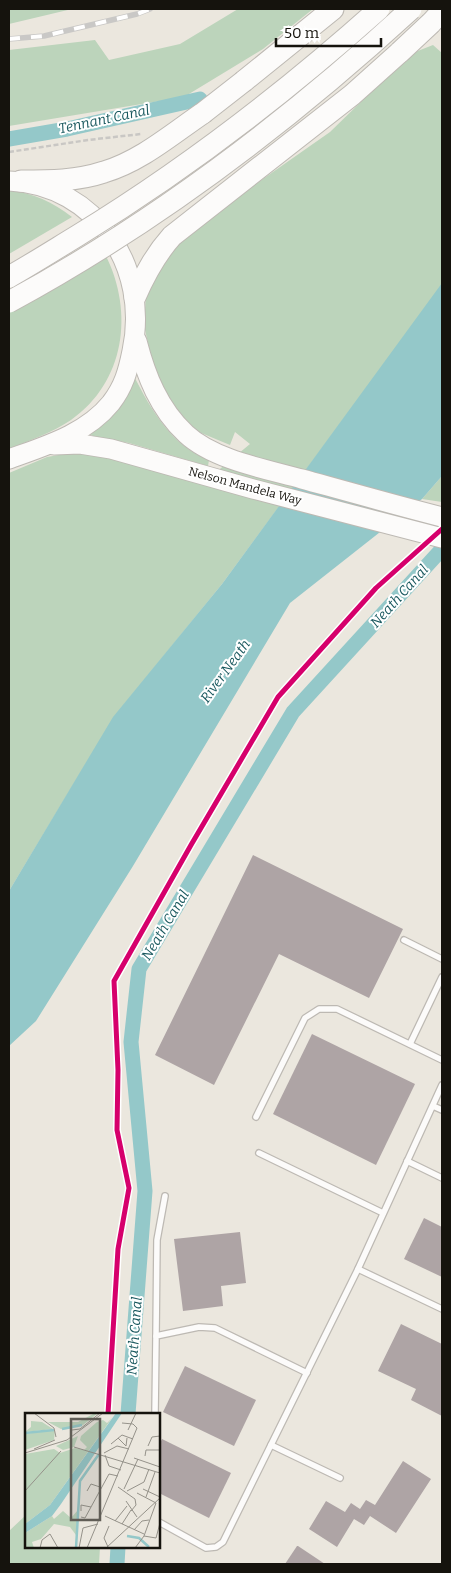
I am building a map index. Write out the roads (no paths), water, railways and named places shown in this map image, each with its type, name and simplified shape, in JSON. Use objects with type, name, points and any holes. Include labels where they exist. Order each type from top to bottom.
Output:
[{"type":"highway","points":[[15,181],[59,181],[105,172],[143,154],[203,113],[333,9]]},
{"type":"highway","points":[[9,277],[111,215],[192,161],[266,105],[379,9]]},
{"type":"highway","points":[[9,302],[126,232],[204,179],[280,121],[372,45],[411,9]]},
{"type":"highway","points":[[135,297],[158,251],[172,236],[352,95],[437,17]]},
{"type":"main road","points":[[9,459],[45,446],[86,426],[111,403],[126,379],[136,335],[135,297],[128,269],[108,232],[72,200],[46,188],[15,181]]},
{"type":"main road","name":"Nelson Mandela Way","points":[[136,335],[144,367],[155,394],[186,435],[208,449],[258,467],[442,517]]},
{"type":"main road","name":"Nelson Mandela Way","points":[[45,446],[80,444],[112,449],[442,538]]},
{"type":"lane","points":[[404,940],[442,959]]},
{"type":"lane","points":[[410,1044],[442,977]]},
{"type":"lane","points":[[256,1117],[304,1018],[319,1009],[337,1009],[442,1060]]},
{"type":"lane","points":[[160,1523],[206,1548],[216,1547],[224,1542],[358,1269],[442,1085]]},
{"type":"lane","points":[[433,1106],[442,1110]]},
{"type":"lane","points":[[259,1154],[383,1213]]},
{"type":"lane","points":[[407,1161],[442,1178]]},
{"type":"lane","points":[[155,1413],[157,1240],[165,1196]]},
{"type":"lane","points":[[358,1269],[442,1309]]},
{"type":"lane","points":[[156,1336],[200,1328],[215,1328],[307,1372]]},
{"type":"lane","points":[[271,1445],[340,1478]]},
{"type":"water","name":"River Neath","points":[[442,283],[442,476],[422,499],[290,603],[133,866],[36,1021],[9,1046],[9,891],[113,717],[222,584]]},
{"type":"waterway","name":"Tennant Canal","points":[[9,139],[67,129],[200,99]]},
{"type":"waterway","name":"Neath Canal","points":[[128,1413],[145,1191],[131,1042],[139,969],[293,712],[442,549]]},
{"type":"waterway","name":"Neath Canal","points":[[117,1564],[118,1548]]},
{"type":"railway","points":[[9,39],[44,36],[137,14],[150,9]]}]
